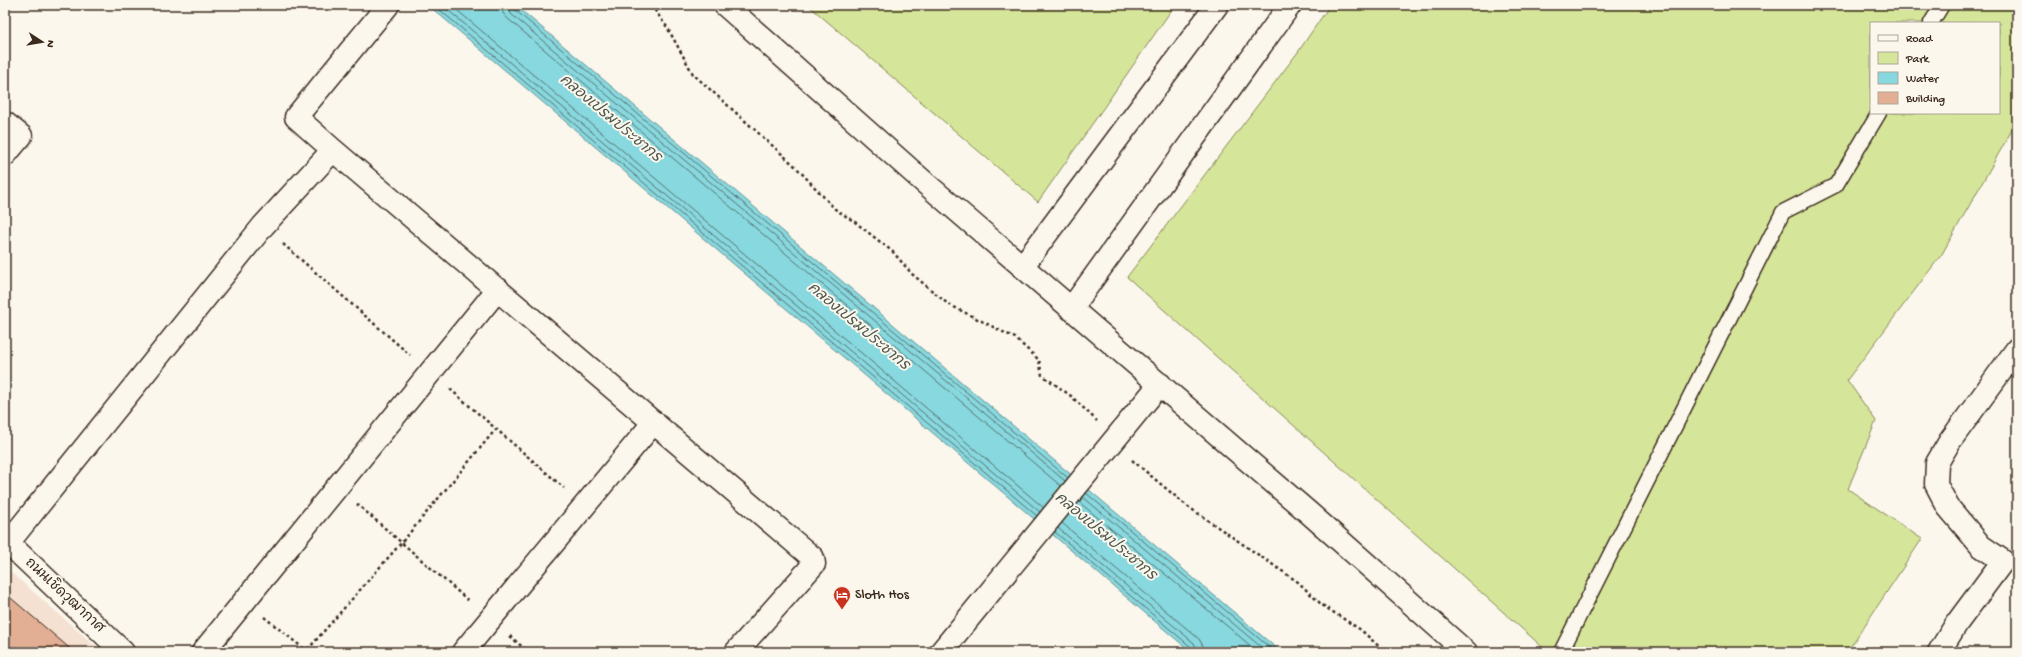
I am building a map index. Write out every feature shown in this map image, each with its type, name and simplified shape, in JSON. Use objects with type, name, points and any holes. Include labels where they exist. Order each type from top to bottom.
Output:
[{"type":"street","points":[[725,5],[1022,267],[1309,513],[1466,652]]},
{"type":"street","points":[[1022,267],[1218,5]]},
{"type":"street","points":[[1071,309],[1290,5]]},
{"type":"street","points":[[381,7],[296,117],[814,560],[814,564],[736,652]]},
{"type":"street","points":[[5,123],[21,136],[5,155]]},
{"type":"street","points":[[6,542],[263,226],[333,150]]},
{"type":"street","points":[[203,652],[498,289]]},
{"type":"street","points":[[1939,652],[1957,623],[2010,565],[1981,546],[1948,507],[1936,484],[1937,463],[1950,441],[2017,349]]},
{"type":"street","points":[[941,652],[1160,384]]},
{"type":"street","points":[[463,652],[654,422]]},
{"type":"street","name":"ถนนเชิดวุฒากาศ","points":[[6,542],[123,652]]},
{"type":"lane","points":[[1933,22],[1942,5]]},
{"type":"lane","points":[[1561,652],[1783,212],[1836,185],[1878,114]]},
{"type":"path","points":[[651,5],[667,27],[693,74],[795,166],[835,209],[855,222],[893,252],[912,274],[948,304],[1015,338],[1039,360],[1042,375],[1071,396],[1109,446],[1131,459],[1187,506],[1298,582],[1322,604],[1361,630],[1385,652]]},
{"type":"path","points":[[244,601],[307,649],[402,542],[496,429]]},
{"type":"path","points":[[337,487],[528,652]]},
{"type":"shaded area","points":[[5,567],[102,652],[5,652]]},
{"type":"green space","points":[[808,5],[1175,5],[1038,202]]},
{"type":"green space","points":[[1330,5],[2017,5],[2017,121],[1942,254],[1847,380],[1876,421],[1848,489],[1922,539],[1847,652],[1548,652],[1127,277],[1298,52]]},
{"type":"water","name":"คลองเปรมประชากร","points":[[428,5],[515,5],[1281,652],[1191,652]]},
{"type":"building","points":[[5,593],[74,652],[5,652]]},
{"type":"place","name":"Sloth Hos","points":[[842,610]]}]
